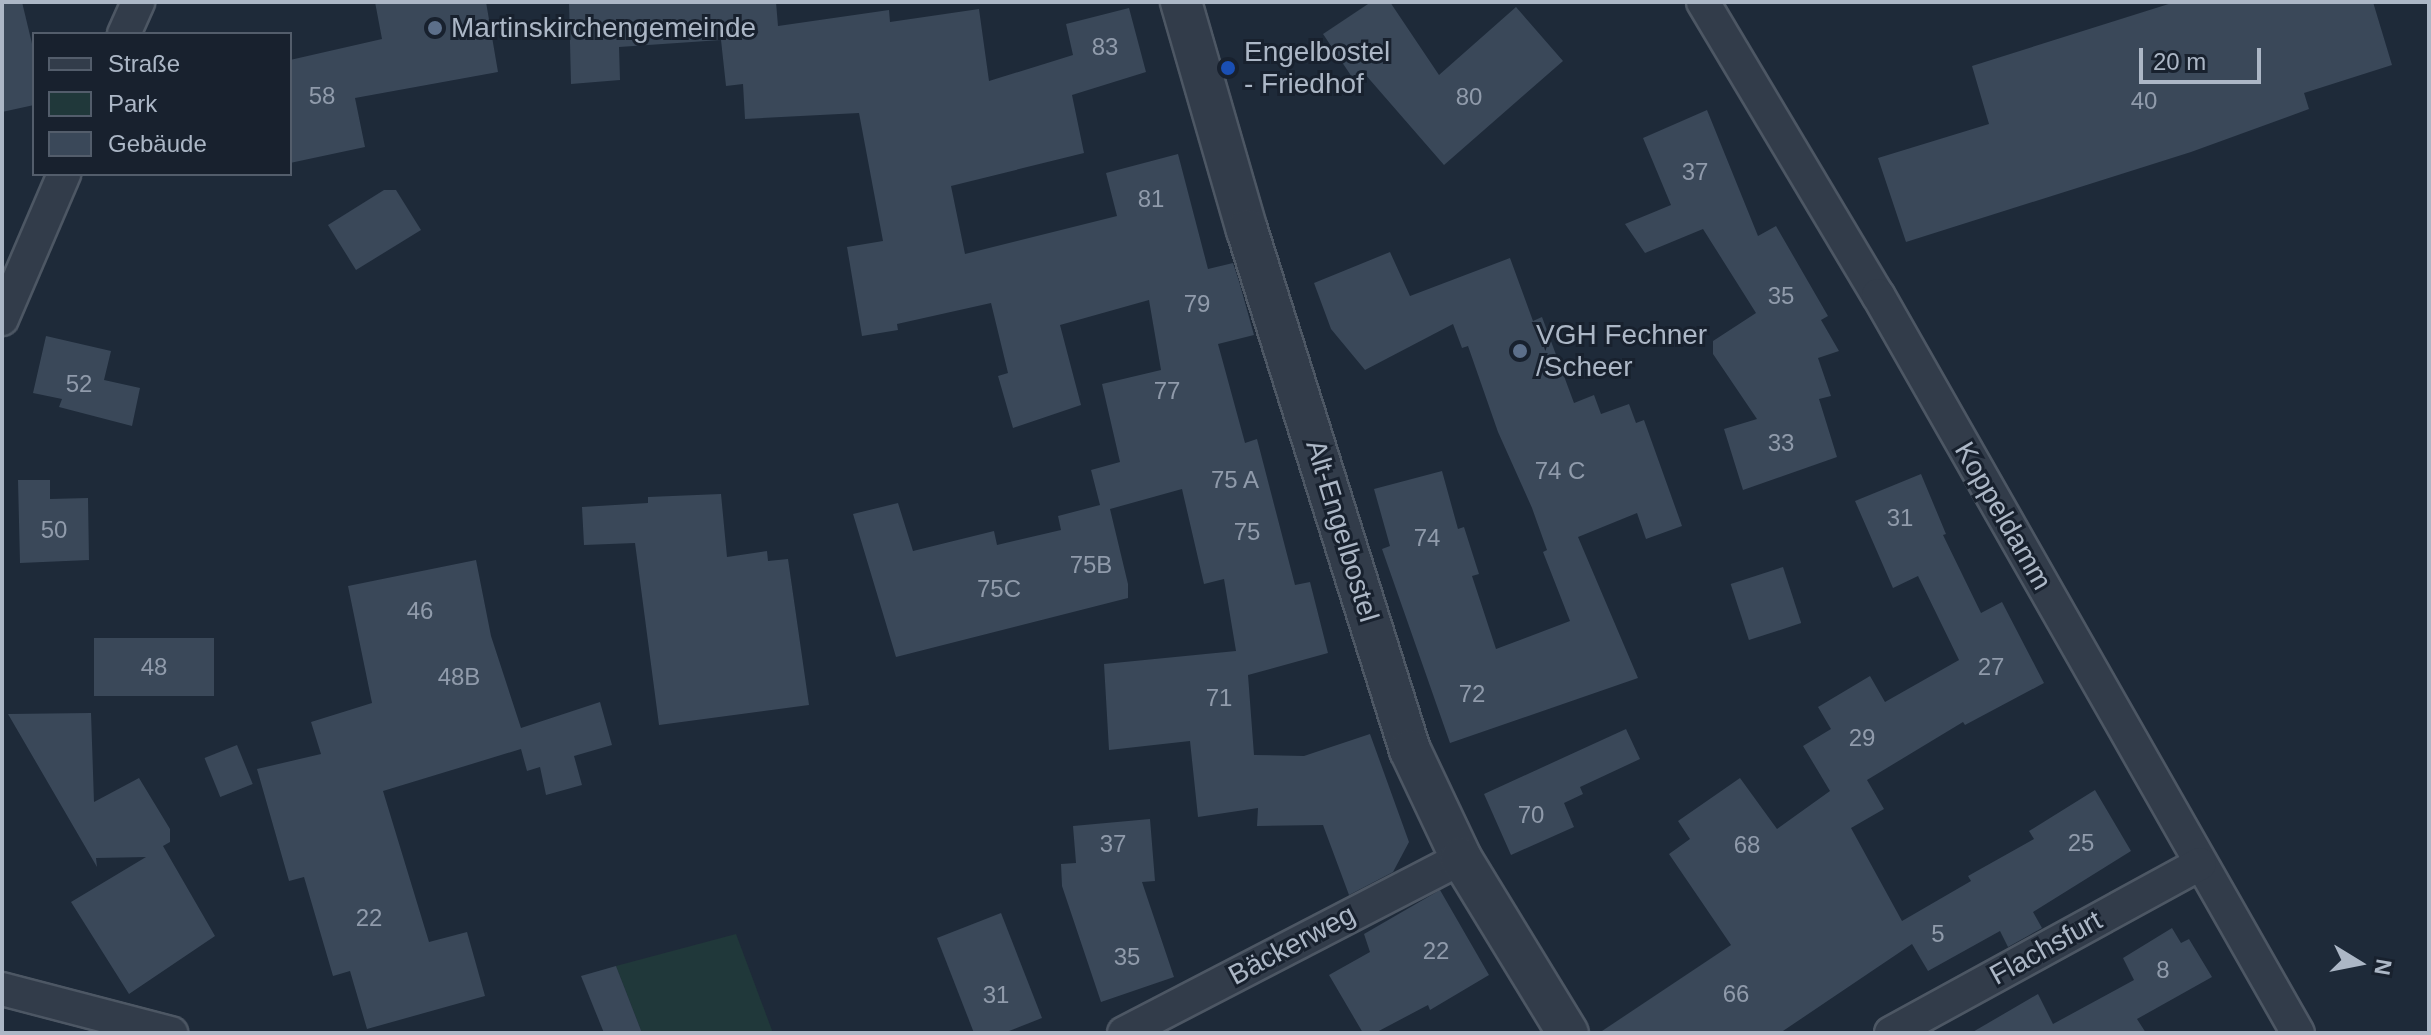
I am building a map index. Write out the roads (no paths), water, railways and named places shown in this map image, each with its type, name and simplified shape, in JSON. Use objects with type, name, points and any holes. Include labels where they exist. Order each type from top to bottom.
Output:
[{"type":"street","points":[[125,32],[138,2]]},
{"type":"street","name":"Alt-Engelbostel","points":[[1181,2],[1247,230],[1410,750],[1461,858],[1568,1033]]},
{"type":"street","name":"Koppeldamm","points":[[1703,2],[1878,295],[2298,1033]]},
{"type":"street","points":[[2,319],[63,176]]},
{"type":"street","name":"Bäckerweg","points":[[1124,1033],[1461,858]]},
{"type":"street","name":"Flachsfurt","points":[[1891,1033],[2200,864]]},
{"type":"street","points":[[2,989],[171,1033]]},
{"type":"place","name":"Martinskirchengemeinde","points":[[435,28]]},
{"type":"place","name":"Engelbostel - Friedhof","points":[[1228,68]]},
{"type":"place","name":"VGH Fechner /Scheer","points":[[1520,351]]}]
